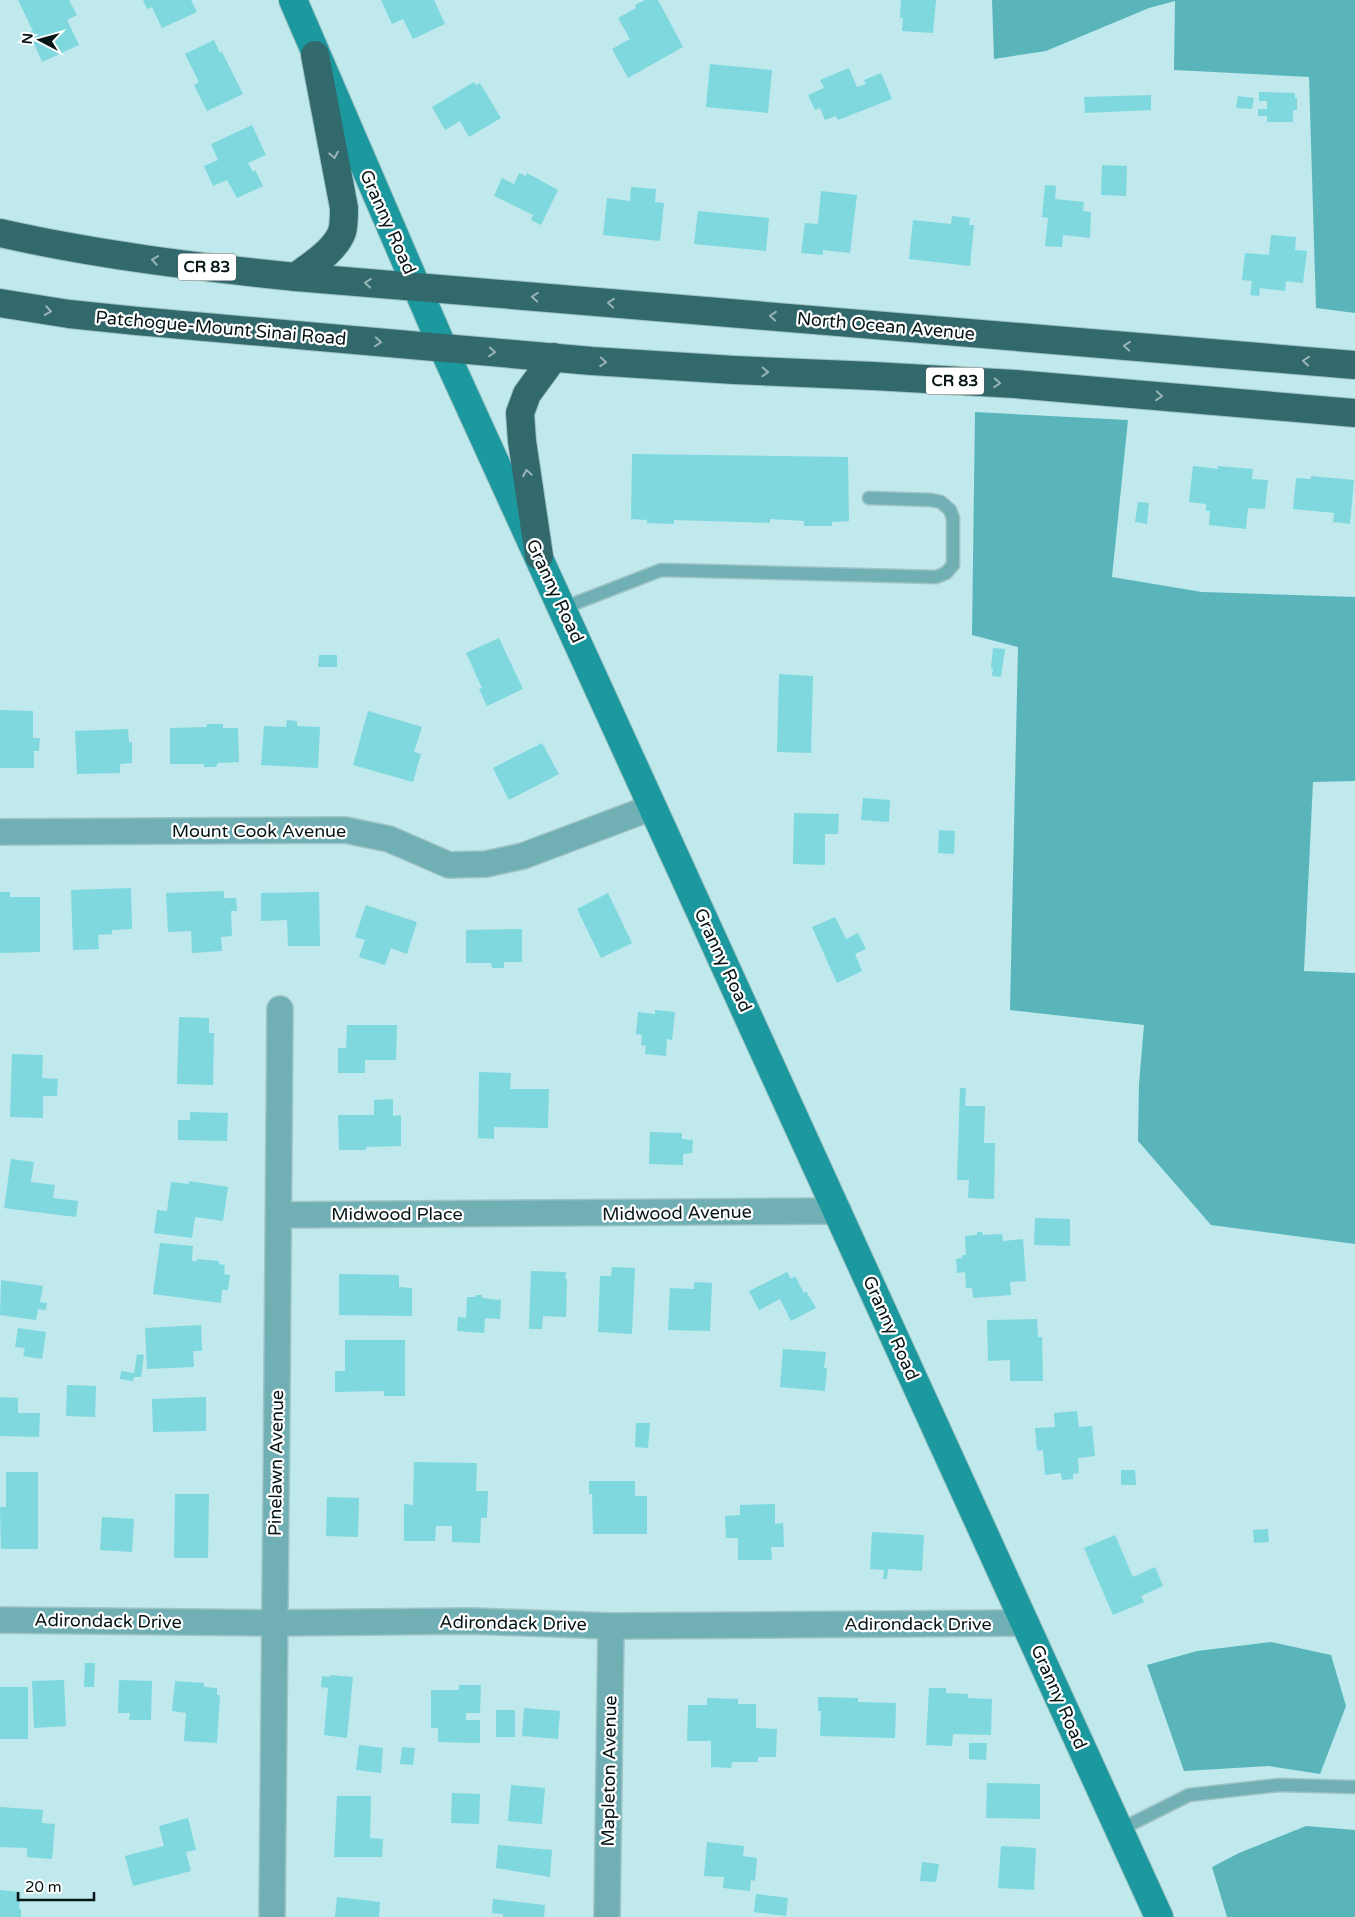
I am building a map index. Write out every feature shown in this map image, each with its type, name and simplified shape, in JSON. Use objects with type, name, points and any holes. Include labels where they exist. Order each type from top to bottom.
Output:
[{"type":"highway","points":[[296,277],[325,254],[335,243],[342,232],[344,221],[344,208],[315,55]]},
{"type":"highway","name":"CR 83","points":[[0,233],[123,256],[296,277],[417,287]]},
{"type":"highway","name":"North Ocean Avenue","points":[[417,287],[1355,365]]},
{"type":"highway","name":"Patchogue-Mount Sinai Road","points":[[0,303],[98,317],[443,348]]},
{"type":"highway","name":"CR 83","points":[[443,348],[734,370],[1015,384],[1355,413]]},
{"type":"highway","points":[[539,556],[521,435],[520,413],[527,394],[554,357]]},
{"type":"street","name":"Granny Road","points":[[293,0],[315,55],[443,348],[1159,1917]]},
{"type":"street","name":"Mount Cook Avenue","points":[[0,832],[345,830],[389,839],[449,865],[486,864],[523,856],[653,807]]},
{"type":"street","name":"Pinelawn Avenue","points":[[272,1917],[273,1623],[280,1215],[280,1009]]},
{"type":"street","name":"Midwood Avenue","points":[[515,1214],[838,1211]]},
{"type":"street","name":"Midwood Place","points":[[280,1215],[515,1214]]},
{"type":"street","name":"Adirondack Drive","points":[[0,1620],[273,1623],[471,1621],[611,1626],[1026,1623]]},
{"type":"street","name":"Mapleton Avenue","points":[[607,1917],[611,1626]]},
{"type":"lane","points":[[563,608],[661,570],[936,577],[946,573],[953,565],[954,518],[950,510],[942,502],[869,498]]},
{"type":"lane","points":[[1119,1830],[1189,1794],[1279,1785],[1355,1787]]},
{"type":"shaded area","points":[[992,0],[1355,0],[1355,313],[1316,308],[1309,77],[1174,70],[1175,1],[1149,8],[1046,51],[994,59]]},
{"type":"shaded area","points":[[975,412],[1128,420],[1112,577],[1202,592],[1355,597],[1355,781],[1313,782],[1304,971],[1355,973],[1355,1244],[1211,1225],[1138,1141],[1139,1084],[1144,1025],[1010,1010],[1018,647],[972,635]]},
{"type":"shaded area","points":[[1271,1642],[1331,1655],[1346,1706],[1320,1774],[1269,1766],[1184,1771],[1147,1665],[1197,1651]]},
{"type":"shaded area","points":[[1306,1826],[1355,1830],[1355,1917],[1227,1917],[1212,1867],[1239,1853]]},
{"type":"building","points":[[18,0],[69,0],[77,15],[67,20],[79,45],[42,62],[29,32],[33,31]]},
{"type":"building","points":[[143,0],[191,0],[197,12],[162,28],[152,7],[147,9]]},
{"type":"building","points":[[381,0],[434,0],[445,24],[413,39],[403,19],[392,24]]},
{"type":"building","points":[[645,0],[658,0],[683,47],[628,78],[612,49],[630,39],[618,18],[636,8],[635,5]]},
{"type":"building","points":[[901,0],[936,0],[933,33],[902,31],[903,18],[900,18]]},
{"type":"building","points":[[214,40],[243,94],[207,111],[194,85],[199,82],[185,54]]},
{"type":"building","points":[[710,64],[772,70],[768,113],[706,107]]},
{"type":"building","points":[[849,68],[857,87],[866,84],[864,80],[881,73],[892,99],[838,120],[836,116],[825,120],[820,108],[815,110],[808,95],[824,88],[820,80]]},
{"type":"building","points":[[474,82],[476,85],[480,83],[501,118],[469,137],[460,121],[445,130],[432,107]]},
{"type":"building","points":[[1259,92],[1295,93],[1297,110],[1293,110],[1293,122],[1267,122],[1267,116],[1258,116],[1258,109],[1267,109],[1267,101],[1259,101]]},
{"type":"building","points":[[1151,95],[1151,110],[1085,113],[1084,97]]},
{"type":"building","points":[[1238,96],[1254,98],[1252,109],[1236,108]]},
{"type":"building","points":[[252,125],[266,155],[248,163],[253,172],[255,170],[263,186],[237,198],[227,180],[213,186],[204,166],[218,160],[211,144]]},
{"type":"building","points":[[1102,165],[1127,166],[1126,196],[1101,195]]},
{"type":"building","points":[[519,173],[526,176],[527,173],[558,190],[541,225],[531,220],[533,215],[494,196],[502,178],[514,184]]},
{"type":"building","points":[[1045,185],[1056,186],[1055,199],[1084,202],[1083,211],[1091,212],[1090,238],[1063,235],[1062,247],[1045,246],[1048,218],[1042,217]]},
{"type":"building","points":[[631,187],[656,189],[655,202],[664,203],[660,241],[603,235],[607,198],[630,201]]},
{"type":"building","points":[[821,191],[857,195],[850,253],[823,250],[823,255],[801,253],[805,223],[818,224]]},
{"type":"building","points":[[698,211],[769,218],[766,251],[694,244]]},
{"type":"building","points":[[952,216],[970,218],[969,225],[974,225],[970,266],[909,259],[913,220],[951,224]]},
{"type":"building","points":[[1271,235],[1296,237],[1295,250],[1307,251],[1303,283],[1286,281],[1285,291],[1260,288],[1259,296],[1250,295],[1252,281],[1242,280],[1245,253],[1269,255]]},
{"type":"building","points":[[632,454],[848,457],[849,521],[832,522],[832,526],[804,526],[804,521],[770,519],[770,523],[674,520],[674,524],[647,523],[647,520],[631,519]]},
{"type":"building","points":[[1193,466],[1218,469],[1218,466],[1253,469],[1252,479],[1268,480],[1265,509],[1248,508],[1246,529],[1209,525],[1210,511],[1206,511],[1206,504],[1189,502]]},
{"type":"building","points":[[1311,476],[1354,480],[1350,524],[1333,522],[1334,513],[1293,509],[1296,478],[1311,479]]},
{"type":"building","points":[[1138,502],[1149,503],[1147,524],[1135,522]]},
{"type":"building","points":[[499,638],[523,689],[487,706],[479,689],[482,688],[466,653]]},
{"type":"building","points":[[993,648],[1005,649],[1001,677],[992,676]]},
{"type":"building","points":[[319,655],[337,655],[337,667],[318,667]]},
{"type":"building","points":[[779,674],[813,676],[811,753],[777,752]]},
{"type":"building","points":[[0,710],[33,711],[33,738],[40,738],[39,751],[34,751],[34,768],[0,768]]},
{"type":"building","points":[[368,711],[422,727],[414,752],[421,754],[413,782],[353,765]]},
{"type":"building","points":[[287,720],[297,721],[297,726],[320,727],[318,768],[261,765],[264,726],[286,727]]},
{"type":"building","points":[[207,724],[223,724],[223,728],[238,728],[239,762],[218,763],[216,767],[204,767],[204,764],[170,764],[170,728],[207,727]]},
{"type":"building","points":[[128,729],[129,742],[132,742],[132,763],[120,764],[120,773],[77,774],[75,731]]},
{"type":"building","points":[[542,743],[559,774],[509,800],[493,768]]},
{"type":"building","points":[[863,798],[890,800],[889,822],[861,820]]},
{"type":"building","points":[[794,813],[839,814],[838,834],[825,834],[825,865],[793,864]]},
{"type":"building","points":[[939,830],[955,831],[954,854],[938,853]]},
{"type":"building","points":[[131,888],[132,929],[112,930],[112,934],[98,935],[99,949],[73,950],[71,890]]},
{"type":"building","points":[[224,891],[224,898],[236,898],[237,911],[231,911],[232,936],[221,937],[222,951],[192,953],[191,931],[168,932],[166,893]]},
{"type":"building","points":[[0,892],[10,892],[10,897],[40,897],[40,952],[0,953]]},
{"type":"building","points":[[319,892],[320,946],[288,946],[287,920],[261,921],[261,893]]},
{"type":"building","points":[[608,893],[632,943],[601,958],[577,909]]},
{"type":"building","points":[[366,905],[417,922],[407,954],[391,948],[385,965],[359,957],[365,940],[355,937]]},
{"type":"building","points":[[835,917],[846,939],[858,933],[866,949],[855,954],[862,971],[837,983],[812,927]]},
{"type":"building","points":[[522,929],[522,962],[504,962],[504,968],[492,968],[491,963],[466,963],[466,930]]},
{"type":"building","points":[[655,1010],[675,1012],[672,1040],[667,1039],[666,1056],[645,1054],[646,1046],[641,1045],[642,1035],[636,1034],[638,1012],[655,1014]]},
{"type":"building","points":[[179,1017],[209,1018],[209,1033],[214,1033],[213,1085],[177,1084]]},
{"type":"building","points":[[347,1025],[397,1025],[396,1060],[365,1060],[365,1073],[338,1073],[338,1048],[346,1048]]},
{"type":"building","points":[[12,1054],[43,1055],[42,1078],[58,1079],[57,1096],[43,1096],[43,1118],[10,1117]]},
{"type":"building","points":[[479,1072],[511,1073],[510,1089],[549,1089],[548,1128],[494,1127],[494,1139],[478,1138]]},
{"type":"building","points":[[960,1088],[966,1088],[965,1106],[985,1106],[984,1143],[995,1143],[994,1199],[968,1198],[969,1180],[957,1180]]},
{"type":"building","points":[[393,1099],[393,1116],[401,1115],[401,1146],[366,1147],[366,1150],[339,1150],[338,1115],[374,1115],[374,1100]]},
{"type":"building","points":[[190,1112],[228,1113],[227,1141],[178,1140],[178,1120],[190,1120]]},
{"type":"building","points":[[650,1132],[682,1133],[682,1139],[693,1140],[692,1153],[683,1154],[683,1165],[649,1164]]},
{"type":"building","points":[[11,1159],[34,1162],[31,1182],[55,1185],[53,1198],[78,1201],[76,1217],[4,1208]]},
{"type":"building","points":[[189,1181],[228,1187],[223,1221],[195,1217],[192,1238],[154,1233],[157,1210],[167,1211],[171,1182],[189,1184]]},
{"type":"building","points":[[1035,1218],[1070,1219],[1070,1246],[1034,1245]]},
{"type":"building","points":[[977,1232],[982,1232],[983,1235],[1002,1234],[1003,1241],[1023,1239],[1026,1281],[1010,1282],[1011,1295],[973,1298],[972,1288],[966,1288],[965,1272],[957,1273],[956,1259],[966,1255],[965,1236],[977,1235]]},
{"type":"building","points":[[160,1243],[193,1246],[192,1261],[197,1261],[197,1259],[219,1261],[219,1264],[225,1265],[224,1274],[230,1275],[228,1290],[222,1290],[221,1303],[153,1294]]},
{"type":"building","points":[[612,1267],[635,1268],[632,1334],[598,1332],[600,1276],[611,1276]]},
{"type":"building","points":[[531,1271],[566,1272],[566,1317],[543,1316],[542,1329],[529,1329]]},
{"type":"building","points":[[787,1272],[791,1279],[795,1276],[804,1293],[806,1291],[816,1308],[791,1321],[780,1299],[759,1310],[749,1291]]},
{"type":"building","points":[[339,1274],[399,1275],[399,1287],[412,1288],[412,1316],[339,1315]]},
{"type":"building","points":[[1,1280],[43,1286],[40,1302],[47,1303],[46,1310],[38,1309],[36,1320],[0,1315]]},
{"type":"building","points":[[694,1282],[712,1283],[710,1331],[668,1330],[670,1288],[694,1289]]},
{"type":"building","points":[[476,1295],[482,1295],[482,1298],[501,1300],[500,1319],[485,1318],[484,1333],[457,1331],[458,1317],[466,1318],[467,1297],[475,1297]]},
{"type":"building","points":[[1037,1319],[1038,1337],[1042,1337],[1043,1381],[1010,1381],[1010,1360],[988,1361],[987,1320]]},
{"type":"building","points":[[201,1325],[202,1351],[193,1351],[194,1367],[147,1369],[145,1328]]},
{"type":"building","points":[[18,1328],[46,1332],[42,1359],[23,1356],[25,1348],[15,1347]]},
{"type":"building","points":[[345,1340],[405,1340],[405,1396],[384,1396],[384,1391],[335,1392],[335,1371],[345,1371]]},
{"type":"building","points":[[783,1349],[826,1352],[824,1368],[827,1368],[825,1391],[780,1387]]},
{"type":"building","points":[[137,1354],[144,1355],[141,1377],[134,1377],[133,1381],[120,1379],[121,1371],[134,1373]]},
{"type":"building","points":[[67,1385],[96,1386],[95,1417],[66,1416]]},
{"type":"building","points":[[0,1397],[18,1398],[18,1413],[40,1413],[39,1437],[0,1436]]},
{"type":"building","points":[[206,1397],[206,1431],[153,1432],[152,1399]]},
{"type":"building","points":[[1077,1411],[1079,1427],[1092,1426],[1095,1456],[1078,1458],[1079,1473],[1073,1474],[1073,1479],[1062,1480],[1061,1473],[1045,1475],[1043,1450],[1037,1451],[1035,1428],[1055,1427],[1054,1413]]},
{"type":"building","points":[[636,1423],[650,1423],[648,1448],[635,1447]]},
{"type":"building","points":[[414,1462],[477,1463],[476,1491],[488,1491],[487,1518],[481,1518],[480,1543],[452,1542],[452,1526],[436,1526],[435,1541],[404,1541],[404,1504],[413,1505]]},
{"type":"building","points":[[1121,1470],[1135,1470],[1136,1485],[1121,1485]]},
{"type":"building","points":[[6,1472],[38,1472],[38,1549],[1,1549],[0,1507],[6,1507]]},
{"type":"building","points":[[589,1481],[635,1481],[635,1496],[647,1496],[647,1534],[593,1534],[592,1494],[589,1494]]},
{"type":"building","points":[[175,1494],[209,1494],[208,1558],[174,1558]]},
{"type":"building","points":[[327,1497],[359,1498],[358,1537],[326,1536]]},
{"type":"building","points":[[775,1504],[775,1524],[783,1523],[784,1547],[771,1547],[772,1560],[738,1560],[738,1538],[726,1538],[725,1516],[740,1515],[740,1505]]},
{"type":"building","points":[[102,1517],[134,1519],[132,1552],[100,1550]]},
{"type":"building","points":[[1268,1529],[1269,1542],[1254,1543],[1253,1530]]},
{"type":"building","points":[[872,1532],[924,1535],[922,1571],[888,1569],[887,1579],[883,1579],[884,1570],[870,1569]]},
{"type":"building","points":[[1115,1535],[1133,1577],[1155,1567],[1163,1586],[1141,1596],[1144,1602],[1113,1615],[1084,1548]]},
{"type":"building","points":[[85,1663],[95,1663],[94,1687],[84,1687]]},
{"type":"building","points":[[330,1675],[353,1677],[347,1738],[324,1735],[328,1688],[321,1687],[322,1676],[330,1677]]},
{"type":"building","points":[[64,1680],[66,1726],[34,1728],[32,1681]]},
{"type":"building","points":[[119,1680],[152,1681],[151,1720],[129,1720],[130,1713],[118,1713]]},
{"type":"building","points":[[175,1681],[204,1683],[204,1687],[217,1688],[217,1695],[220,1695],[217,1743],[184,1741],[186,1713],[172,1711]]},
{"type":"building","points":[[459,1685],[481,1685],[480,1713],[466,1713],[466,1720],[480,1720],[480,1743],[438,1742],[438,1728],[431,1728],[431,1690],[459,1690]]},
{"type":"building","points":[[0,1687],[28,1687],[28,1739],[0,1739]]},
{"type":"building","points":[[929,1688],[946,1688],[946,1693],[968,1694],[968,1698],[992,1699],[991,1735],[953,1734],[952,1746],[926,1745]]},
{"type":"building","points":[[818,1697],[858,1698],[858,1702],[896,1703],[895,1738],[820,1736],[821,1711],[818,1711]]},
{"type":"building","points":[[707,1698],[738,1699],[738,1704],[756,1704],[756,1728],[777,1729],[776,1757],[758,1757],[758,1762],[732,1762],[731,1768],[711,1767],[711,1741],[687,1741],[688,1705],[707,1705]]},
{"type":"building","points":[[524,1708],[560,1711],[558,1739],[522,1736]]},
{"type":"building","points":[[496,1710],[515,1710],[515,1737],[496,1737]]},
{"type":"building","points":[[969,1743],[987,1743],[986,1760],[969,1759]]},
{"type":"building","points":[[359,1745],[383,1748],[381,1773],[356,1770]]},
{"type":"building","points":[[402,1747],[415,1748],[413,1765],[400,1764]]},
{"type":"building","points":[[987,1783],[1040,1784],[1040,1819],[986,1818]]},
{"type":"building","points":[[511,1785],[545,1788],[542,1824],[508,1821]]},
{"type":"building","points":[[452,1793],[480,1794],[479,1824],[451,1823]]},
{"type":"building","points":[[337,1796],[371,1796],[370,1838],[383,1839],[382,1857],[334,1857]]},
{"type":"building","points":[[0,1807],[43,1810],[42,1823],[55,1824],[52,1859],[27,1857],[27,1848],[0,1847]]},
{"type":"building","points":[[188,1818],[196,1850],[186,1852],[191,1871],[133,1886],[125,1856],[164,1846],[159,1826]]},
{"type":"building","points":[[707,1842],[744,1846],[743,1856],[757,1858],[755,1881],[751,1880],[750,1891],[723,1888],[724,1877],[704,1876]]},
{"type":"building","points":[[498,1845],[552,1850],[550,1877],[496,1868]]},
{"type":"building","points":[[1001,1846],[1036,1848],[1034,1890],[998,1888]]},
{"type":"building","points":[[922,1862],[939,1864],[936,1882],[920,1881]]},
{"type":"building","points":[[0,1890],[21,1892],[19,1909],[21,1909],[21,1917],[0,1917]]},
{"type":"building","points":[[756,1894],[788,1898],[786,1916],[754,1912]]},
{"type":"building","points":[[337,1897],[380,1902],[379,1917],[335,1917]]},
{"type":"building","points":[[493,1899],[545,1905],[544,1917],[503,1917],[503,1914],[492,1913]]}]
